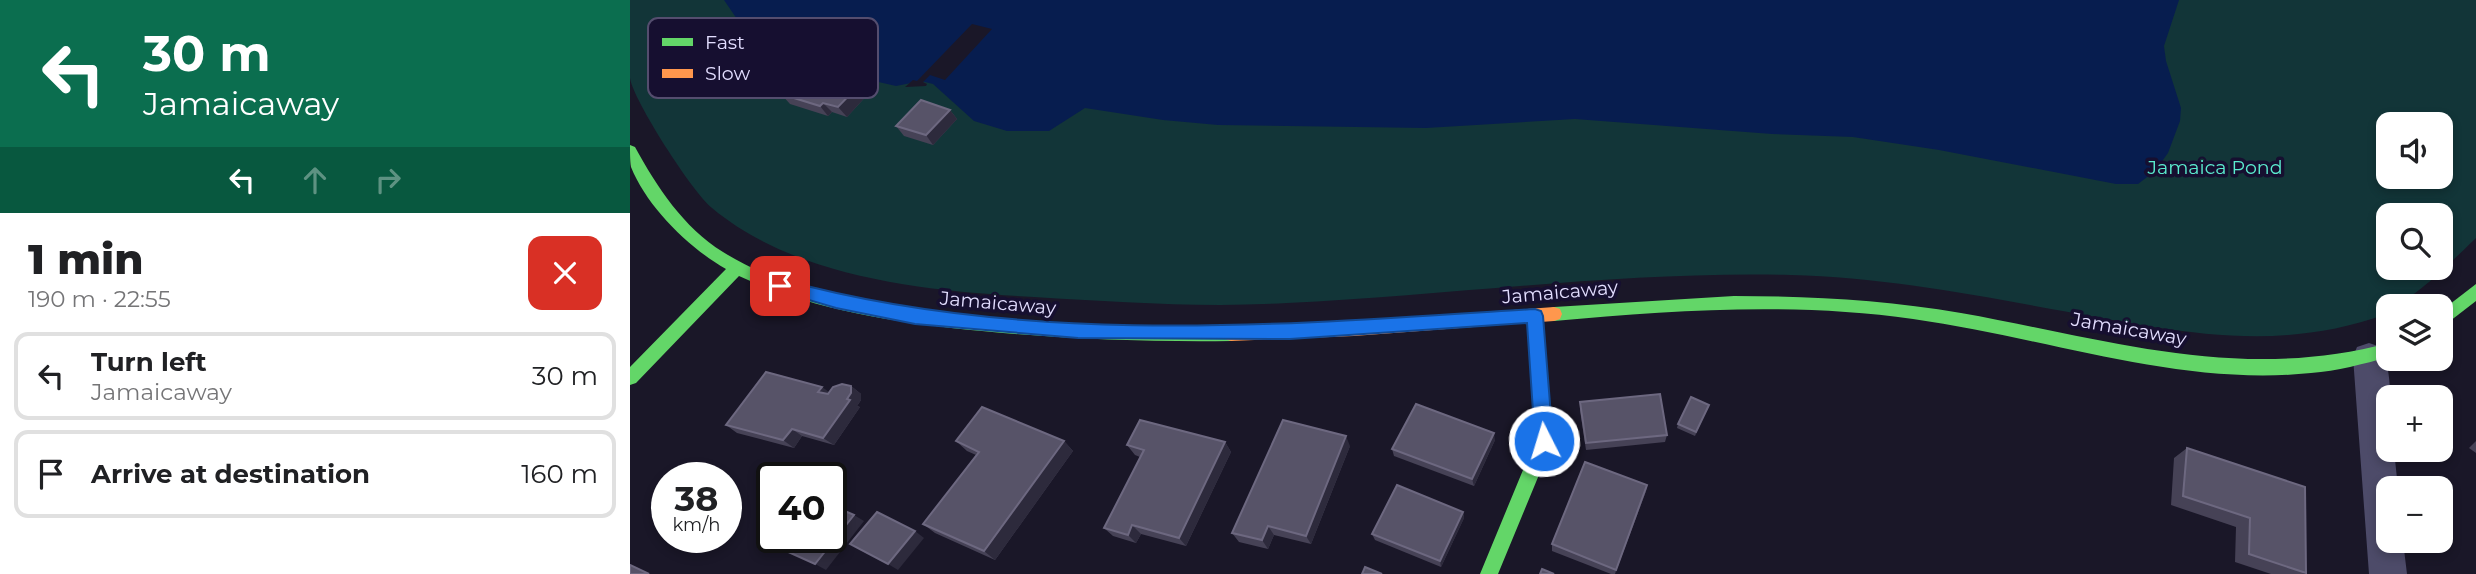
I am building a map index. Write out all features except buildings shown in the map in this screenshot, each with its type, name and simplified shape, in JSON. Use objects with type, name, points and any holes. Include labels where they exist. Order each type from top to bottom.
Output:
[{"type":"main road","name":"Jamaicaway","points":[[630,151],[649,188],[678,224],[708,250],[737,268],[785,287],[887,312],[972,323],[1078,331],[1302,331],[1712,302],[1841,304],[1931,315],[2216,364],[2299,366],[2343,362],[2376,354]]},
{"type":"main road","points":[[630,378],[737,268]]},
{"type":"main road","points":[[2453,311],[2476,291]]},
{"type":"main road","points":[[1489,574],[1544,441],[1535,316]]},
{"type":"street","points":[[2380,371],[2388,574]]},
{"type":"green space","name":"Jamaica Pond","points":[[630,0],[2476,0],[2476,238],[2453,260],[2453,203],[2376,203],[2376,280],[2431,280],[2414,294],[2376,294],[2376,317],[2343,327],[2301,334],[2260,336],[2178,330],[1889,282],[1823,276],[1728,275],[1602,280],[1255,304],[1192,305],[951,291],[865,277],[823,266],[783,251],[746,232],[703,199],[652,125],[630,78]]},
{"type":"water","name":"Jamaica Pond","points":[[724,0],[2179,0],[2164,46],[2181,108],[2180,121],[2168,153],[2155,171],[2138,184],[2116,184],[1939,150],[1853,137],[1772,134],[1575,119],[1426,128],[1218,125],[1085,108],[1049,131],[1007,131],[974,121],[933,84],[921,81],[896,86],[878,82],[878,18],[736,18]]},
{"type":"pier","points":[[972,24],[992,29],[945,80],[930,75],[923,82],[926,86],[905,87],[913,80],[917,81]]},
{"type":"traffic: fast","points":[[630,151],[667,209],[703,246],[746,272],[808,295],[873,310],[1003,326],[1133,334],[1231,334]]},
{"type":"traffic: fast","points":[[630,378],[737,268]]},
{"type":"traffic: fast","points":[[2453,311],[2476,291]]},
{"type":"traffic: fast","points":[[1554,314],[1734,303],[1823,304],[1913,312],[2155,358],[2204,364],[2252,368],[2301,367],[2376,353]]},
{"type":"traffic: fast","points":[[1489,574],[1544,441],[1535,316]]},
{"type":"traffic: slow","points":[[1231,334],[1354,329],[1554,314]]},
{"type":"route","points":[[780,286],[915,317],[1078,331],[1290,332],[1535,316],[1544,441]]}]
